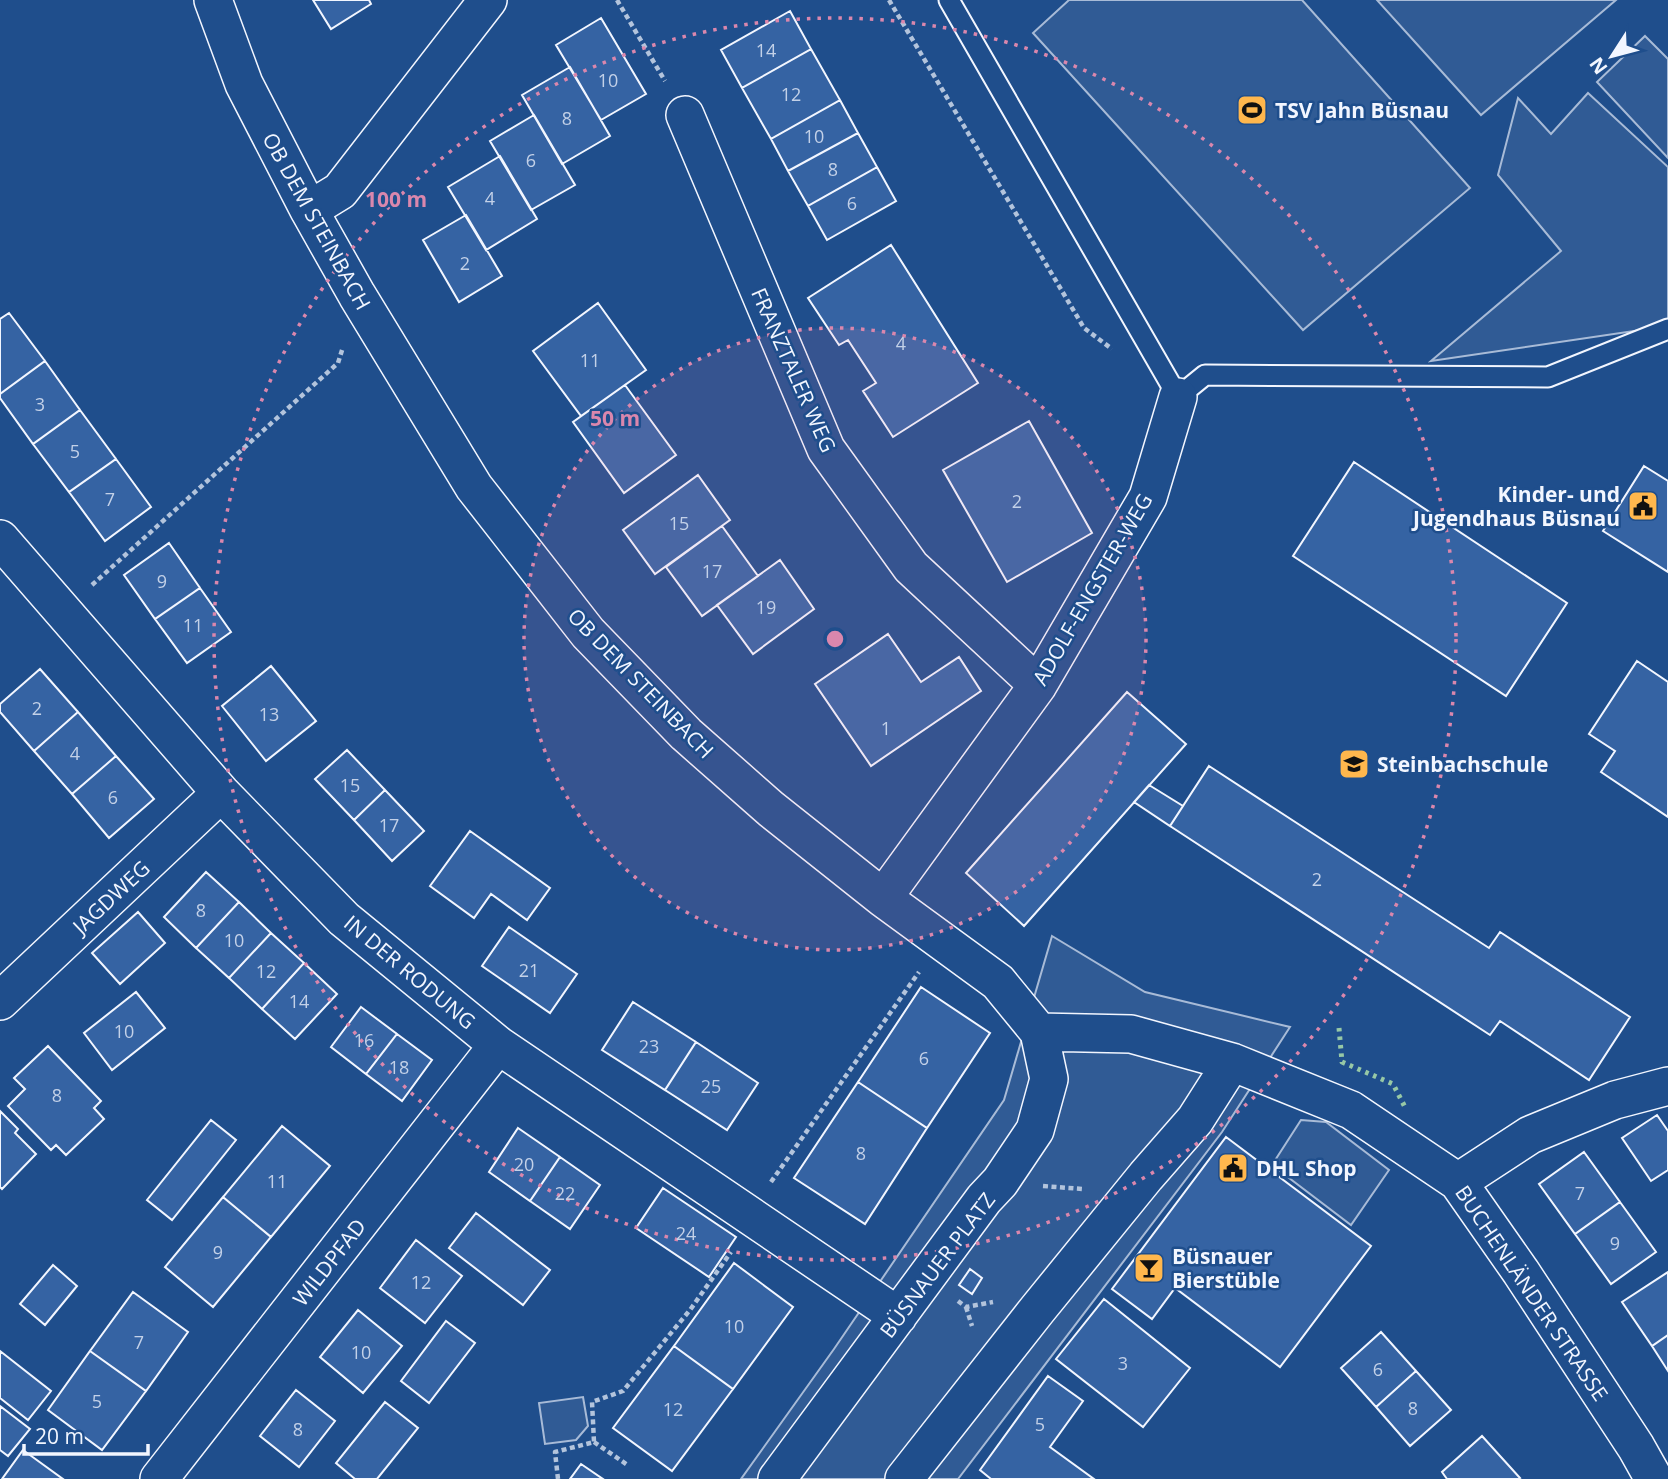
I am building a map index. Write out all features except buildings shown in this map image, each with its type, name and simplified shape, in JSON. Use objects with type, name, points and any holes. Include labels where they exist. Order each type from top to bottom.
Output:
[{"type":"street","name":"OB DEM STEINBACH","points":[[213,0],[244,84],[309,211],[356,295],[474,487],[588,633],[686,734],[771,809],[883,898],[998,982],[1039,1032]]},
{"type":"street","points":[[309,211],[340,191],[488,0]]},
{"type":"street","name":"FRANZTALER WEG","points":[[685,115],[826,449],[911,566],[1038,685]]},
{"type":"street","name":"ADOLF-ENGSTER-WEG","points":[[883,898],[1038,685],[1149,497],[1178,397]]},
{"type":"street","name":"IN DER RODUNG","points":[[0,539],[221,793],[344,919],[498,1045],[898,1316]]},
{"type":"street","name":"JAGDWEG","points":[[0,1001],[221,793]]},
{"type":"street","points":[[904,1479],[1037,1310],[1195,1120],[1232,1062],[1131,1034],[1039,1032]]},
{"type":"street","name":"BÜSNAUER PLATZ","points":[[777,1479],[984,1199],[1000,1182],[1035,1130],[1049,1079],[1039,1032]]},
{"type":"street","name":"WILDPFAD","points":[[159,1479],[498,1045]]},
{"type":"street","name":"BUCHENLÄNDER STRASSE","points":[[1232,1062],[1351,1110],[1458,1182],[1537,1295],[1654,1479]]},
{"type":"street","points":[[1458,1182],[1530,1135],[1615,1100],[1668,1086]]},
{"type":"lane","points":[[948,0],[1178,397],[1205,375],[1548,377],[1668,329]]},
{"type":"path","points":[[617,0],[685,115]]},
{"type":"path","points":[[889,0],[1084,328],[1115,351]]},
{"type":"path","points":[[62,611],[338,363]]},
{"type":"path","points":[[594,1442],[592,1402],[623,1391],[690,1310],[751,1216],[942,941]]},
{"type":"path","points":[[1000,1182],[1080,1189],[1146,1176]]},
{"type":"path","points":[[925,1278],[966,1307],[1005,1300],[1037,1310]]},
{"type":"path","points":[[558,1479],[555,1452],[594,1442],[629,1466]]},
{"type":"shaded area","name":"TSV Jahn Büsnau","points":[[1069,0],[1302,0],[1470,188],[1303,330],[1033,33]]},
{"type":"shaded area","name":"TSV Jahn Büsnau","points":[[1377,0],[1616,0],[1481,115]]},
{"type":"shaded area","points":[[1645,36],[1668,59],[1668,158],[1597,82]]},
{"type":"shaded area","points":[[1588,93],[1668,167],[1668,326],[1431,361],[1561,251],[1498,175],[1518,98],[1551,134]]},
{"type":"shaded area","points":[[1052,936],[1145,992],[1290,1027],[1222,1132],[958,1479],[741,1479],[834,1349],[1004,1100]]},
{"type":"shaded area","points":[[1301,1120],[1326,1122],[1389,1170],[1351,1225],[1272,1165]]},
{"type":"shaded area","points":[[583,1397],[588,1426],[576,1440],[545,1444],[539,1403]]},
{"type":"hedge","points":[[1339,1028],[1342,1062],[1393,1084],[1406,1109]]},
{"type":"place","name":"TSV Jahn Büsnau","points":[[1252,110]]},
{"type":"place","name":"Kinder- und Jugendhaus Büsnau","points":[[1643,506]]},
{"type":"place","name":"Steinbachschule","points":[[1354,764]]},
{"type":"place","name":"DHL Shop","points":[[1233,1168]]},
{"type":"place","name":"Büsnauer Bierstüble","points":[[1149,1268]]}]
